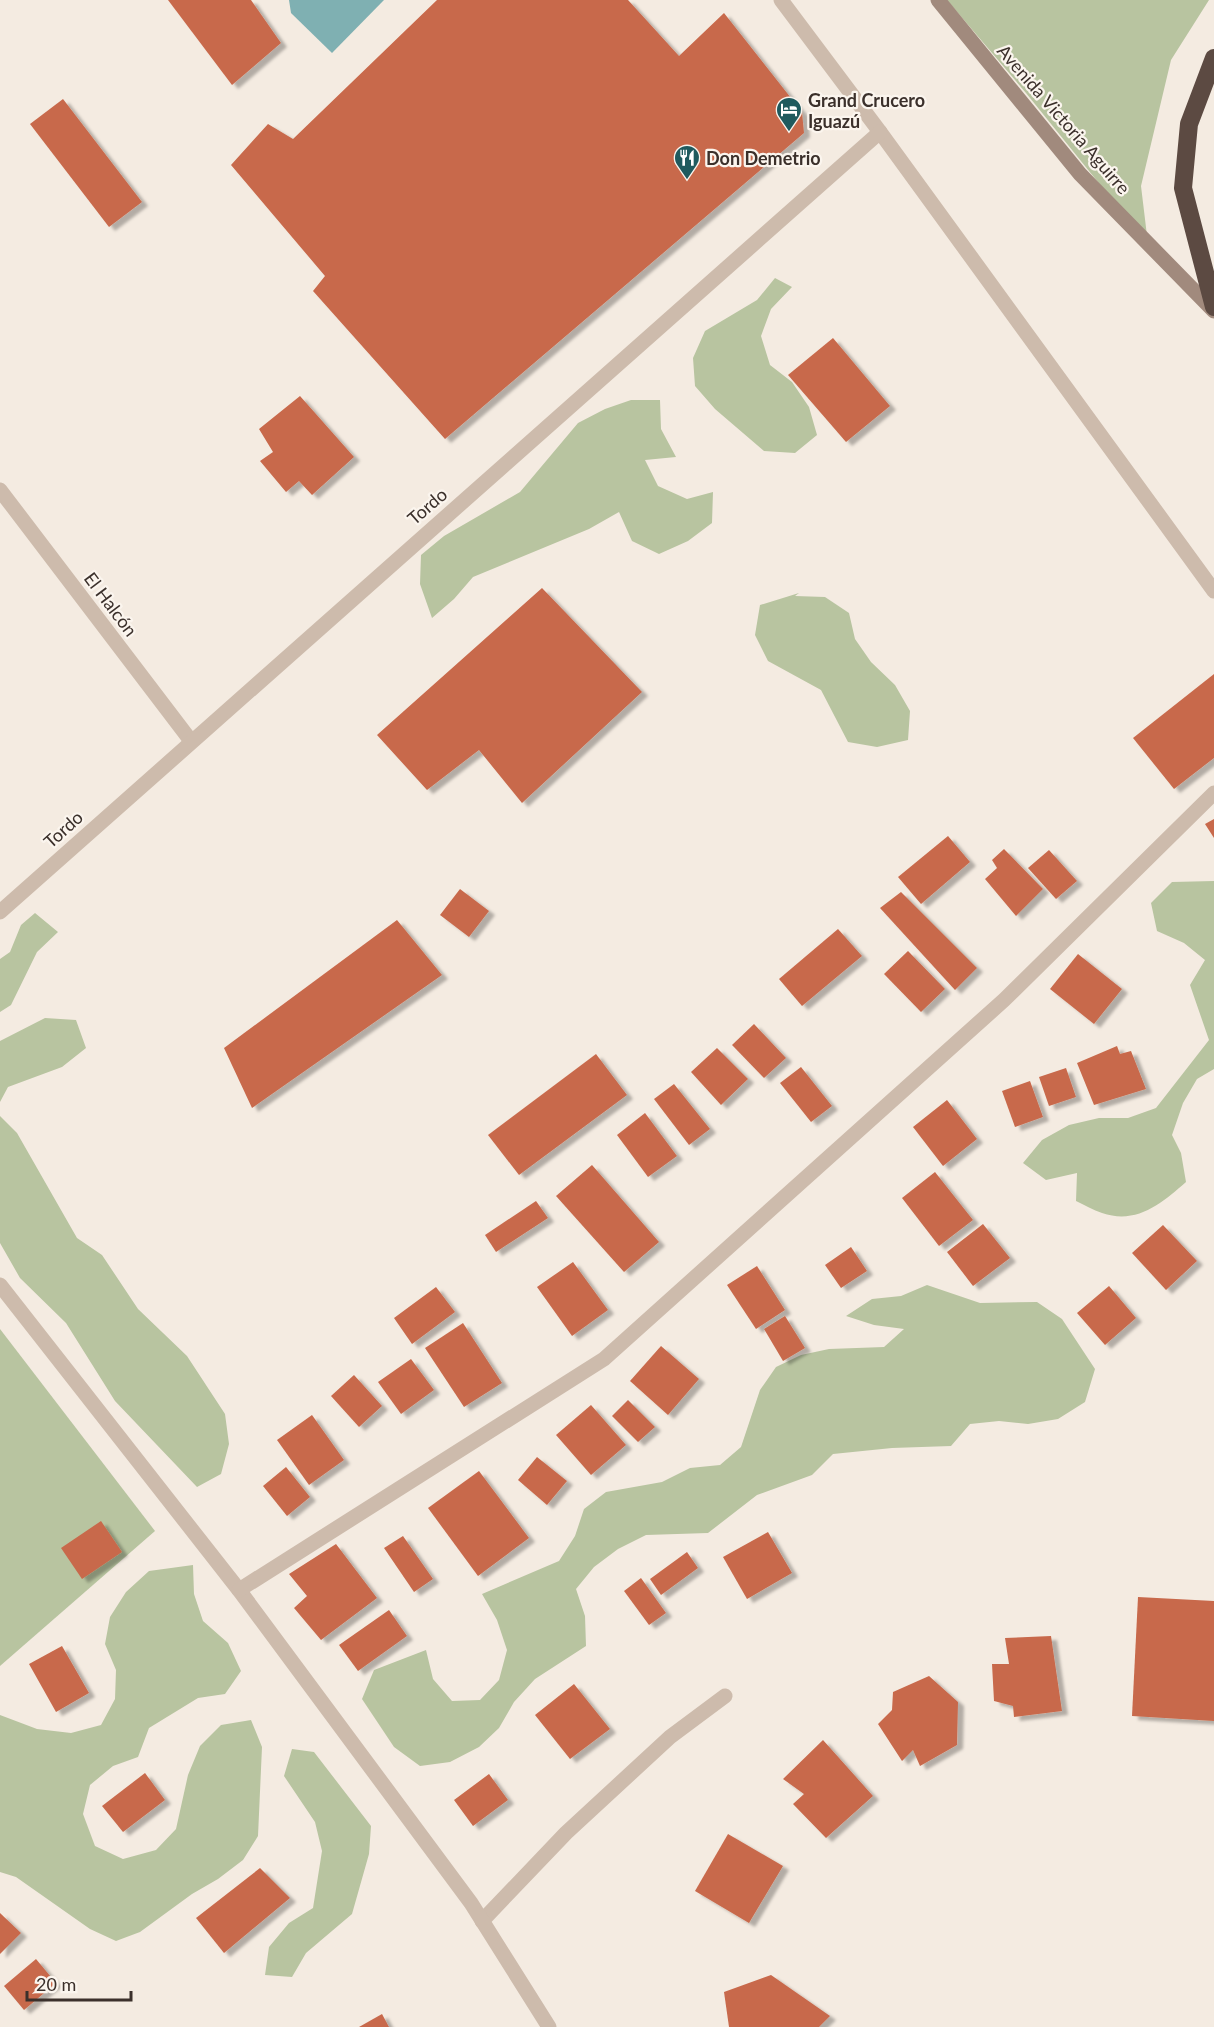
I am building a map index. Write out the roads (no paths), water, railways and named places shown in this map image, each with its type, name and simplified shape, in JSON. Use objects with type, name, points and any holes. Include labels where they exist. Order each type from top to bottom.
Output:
[{"type":"highway","points":[[1214,58],[1189,124],[1183,188],[1214,309]]},
{"type":"main road","name":"Avenida Victoria Aguirre","points":[[938,0],[1080,174],[1214,309]]},
{"type":"street","points":[[781,0],[880,132],[1214,591]]},
{"type":"street","name":"Tordo","points":[[0,912],[880,132]]},
{"type":"street","name":"El Halcón","points":[[0,490],[191,741]]},
{"type":"street","points":[[239,1590],[604,1359],[1004,1000],[1214,793]]},
{"type":"street","points":[[0,1285],[239,1590],[464,1893],[549,2027]]},
{"type":"street","points":[[482,1921],[566,1833],[670,1737],[725,1696]]},
{"type":"water","points":[[289,0],[384,0],[332,53],[291,13]]},
{"type":"place","name":"Grand Crucero Iguazú","points":[[789,133]]},
{"type":"place","name":"Don Demetrio","points":[[687,181]]}]
